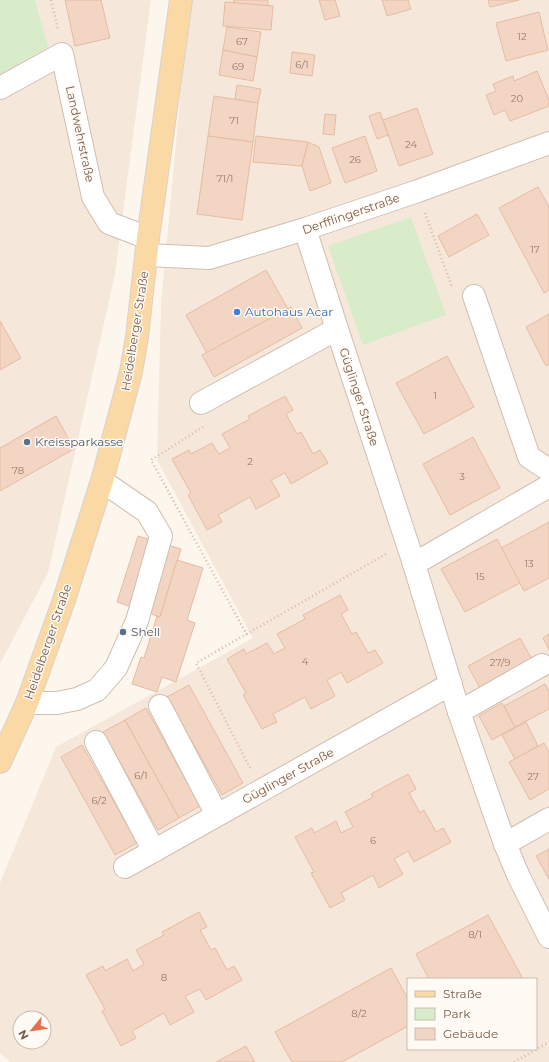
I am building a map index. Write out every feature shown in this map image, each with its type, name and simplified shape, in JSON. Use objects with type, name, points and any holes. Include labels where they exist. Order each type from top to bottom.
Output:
[{"type":"main road","name":"Heidelberger Straße","points":[[0,762],[27,703],[64,600],[102,481],[131,372],[137,337],[181,0]]},
{"type":"street","points":[[0,88],[62,54]]},
{"type":"street","name":"Landwehrstraße","points":[[62,54],[93,197],[109,223],[148,246]]},
{"type":"street","name":"Derfflingerstraße","points":[[148,246],[209,258],[305,229],[418,191],[549,143]]},
{"type":"street","name":"Güglinger Straße","points":[[305,229],[407,542],[459,712],[505,844],[519,877],[549,937]]},
{"type":"street","points":[[474,296],[529,457],[549,470]]},
{"type":"street","points":[[201,403],[337,328]]},
{"type":"street","points":[[27,703],[57,703],[77,699],[97,690],[116,668],[137,621],[161,536],[147,512],[102,481]]},
{"type":"street","points":[[414,564],[549,486]]},
{"type":"street","points":[[459,712],[542,665]]},
{"type":"street","name":"Güglinger Straße","points":[[125,867],[451,684]]},
{"type":"street","points":[[160,706],[217,815]]},
{"type":"street","points":[[96,742],[154,851]]},
{"type":"street","points":[[505,844],[549,819]]},
{"type":"path","points":[[51,0],[62,54]]},
{"type":"path","points":[[418,191],[456,300],[474,296]]},
{"type":"path","points":[[201,403],[210,423],[151,460],[247,635]]},
{"type":"path","points":[[261,790],[196,663],[407,542]]},
{"type":"path","points":[[537,1049],[549,1042]]},
{"type":"path","points":[[514,1062],[535,1050]]},
{"type":"shaded area","points":[[35,0],[151,0],[115,274],[48,573],[0,664],[0,74],[47,47]]},
{"type":"shaded area","points":[[191,0],[549,0],[549,1062],[10,1062],[0,1053],[0,883],[56,747],[253,638],[157,460],[161,304],[187,24]]},
{"type":"green space","points":[[0,0],[35,0],[48,47],[0,74]]},
{"type":"green space","points":[[411,217],[446,315],[363,345],[328,246]]},
{"type":"building","points":[[65,0],[101,0],[110,38],[75,46]]},
{"type":"building","points":[[234,0],[268,0],[268,6],[233,3]]},
{"type":"building","points":[[319,0],[335,0],[340,16],[325,20]]},
{"type":"building","points":[[382,0],[408,0],[411,9],[387,16]]},
{"type":"building","points":[[488,0],[519,0],[490,7]]},
{"type":"building","points":[[225,2],[273,6],[271,30],[223,26]]},
{"type":"building","points":[[539,12],[548,50],[506,61],[496,23]]},
{"type":"building","points":[[227,27],[261,32],[257,57],[223,50]]},
{"type":"building","points":[[223,50],[257,57],[253,81],[219,75]]},
{"type":"building","points":[[292,52],[315,55],[312,76],[290,73]]},
{"type":"building","points":[[537,71],[549,100],[549,106],[510,121],[505,110],[494,115],[486,95],[496,91],[493,84],[513,76],[514,81]]},
{"type":"building","points":[[237,85],[261,89],[258,103],[235,99]]},
{"type":"building","points":[[214,96],[258,103],[253,142],[208,136]]},
{"type":"building","points":[[417,108],[433,154],[399,166],[383,120]]},
{"type":"building","points":[[380,112],[388,135],[377,139],[369,116]]},
{"type":"building","points":[[325,114],[336,115],[334,135],[323,134]]},
{"type":"building","points":[[208,136],[253,142],[242,220],[197,214]]},
{"type":"building","points":[[256,136],[308,142],[302,166],[253,162]]},
{"type":"building","points":[[365,136],[377,171],[345,183],[332,148]]},
{"type":"building","points":[[308,142],[319,147],[331,183],[310,191],[302,166]]},
{"type":"building","points":[[538,187],[549,207],[549,290],[544,293],[499,208]]},
{"type":"building","points":[[477,214],[489,235],[449,257],[438,236]]},
{"type":"building","name":"Autohaus Acar","points":[[266,270],[288,309],[207,353],[186,315]]},
{"type":"building","points":[[291,307],[302,328],[214,377],[202,355]]},
{"type":"building","points":[[549,314],[549,364],[546,366],[526,327]]},
{"type":"building","points":[[0,321],[21,358],[0,370]]},
{"type":"building","points":[[447,356],[474,407],[424,434],[396,383]]},
{"type":"building","points":[[285,396],[293,410],[286,414],[297,434],[301,432],[313,454],[320,450],[328,463],[291,484],[285,473],[271,480],[280,496],[256,509],[250,497],[218,515],[222,522],[207,530],[188,495],[191,493],[172,459],[189,450],[191,454],[212,443],[219,454],[230,448],[222,434],[250,419],[248,416]]},
{"type":"building","points":[[56,416],[74,449],[0,491],[0,448]]},
{"type":"building","points":[[473,437],[500,488],[450,515],[423,464]]},
{"type":"building","points":[[549,522],[549,578],[524,591],[501,548]]},
{"type":"building","points":[[138,536],[181,549],[160,617],[117,602]]},
{"type":"building","points":[[497,539],[520,583],[465,612],[441,569]]},
{"type":"building","points":[[177,560],[203,568],[187,620],[195,623],[176,682],[162,677],[157,692],[132,684],[141,657],[144,658],[157,616],[160,617]]},
{"type":"building","points":[[340,595],[348,610],[341,614],[352,634],[356,632],[368,653],[375,650],[383,663],[347,683],[341,672],[327,680],[335,696],[311,709],[305,697],[273,714],[277,722],[262,729],[243,695],[246,693],[227,659],[244,649],[246,654],[267,643],[274,654],[285,648],[277,634],[305,619],[303,615]]},
{"type":"building","points":[[549,634],[549,650],[543,638]]},
{"type":"building","points":[[520,638],[532,659],[480,688],[468,666]]},
{"type":"building","points":[[545,684],[549,691],[549,709],[515,727],[504,706]]},
{"type":"building","points":[[189,685],[243,783],[222,795],[167,697]]},
{"type":"building","points":[[502,703],[515,727],[492,740],[479,716]]},
{"type":"building","points":[[146,708],[200,806],[179,818],[125,720]]},
{"type":"building","points":[[125,720],[179,818],[158,830],[103,732]]},
{"type":"building","points":[[526,722],[538,746],[515,759],[502,735]]},
{"type":"building","points":[[544,743],[549,752],[549,789],[530,800],[509,762]]},
{"type":"building","points":[[82,745],[137,843],[115,855],[61,757]]},
{"type":"building","points":[[408,774],[416,789],[409,793],[420,813],[424,810],[436,832],[443,828],[451,842],[414,862],[408,851],[394,859],[403,874],[379,888],[373,875],[341,893],[345,900],[330,908],[311,873],[314,872],[295,837],[312,828],[314,833],[336,821],[341,833],[353,827],[345,812],[373,797],[371,794]]},
{"type":"building","points":[[549,849],[549,879],[536,856]]},
{"type":"building","points":[[199,912],[207,927],[200,930],[211,950],[215,948],[227,970],[234,966],[242,980],[206,1000],[200,989],[185,996],[194,1012],[170,1025],[164,1013],[132,1031],[136,1038],[121,1046],[102,1011],[105,1009],[86,975],[103,966],[105,971],[127,959],[133,971],[144,964],[136,950],[164,935],[162,932]]},
{"type":"building","points":[[488,915],[522,978],[428,978],[416,954]]},
{"type":"building","points":[[391,968],[407,997],[407,1027],[342,1062],[292,1062],[275,1032]]},
{"type":"building","points":[[246,1046],[255,1062],[216,1062]]},
{"type":"place","name":"Autohaus Acar","points":[[237,312]]},
{"type":"place","name":"Kreissparkasse","points":[[27,442]]},
{"type":"place","name":"Shell","points":[[123,632]]}]
